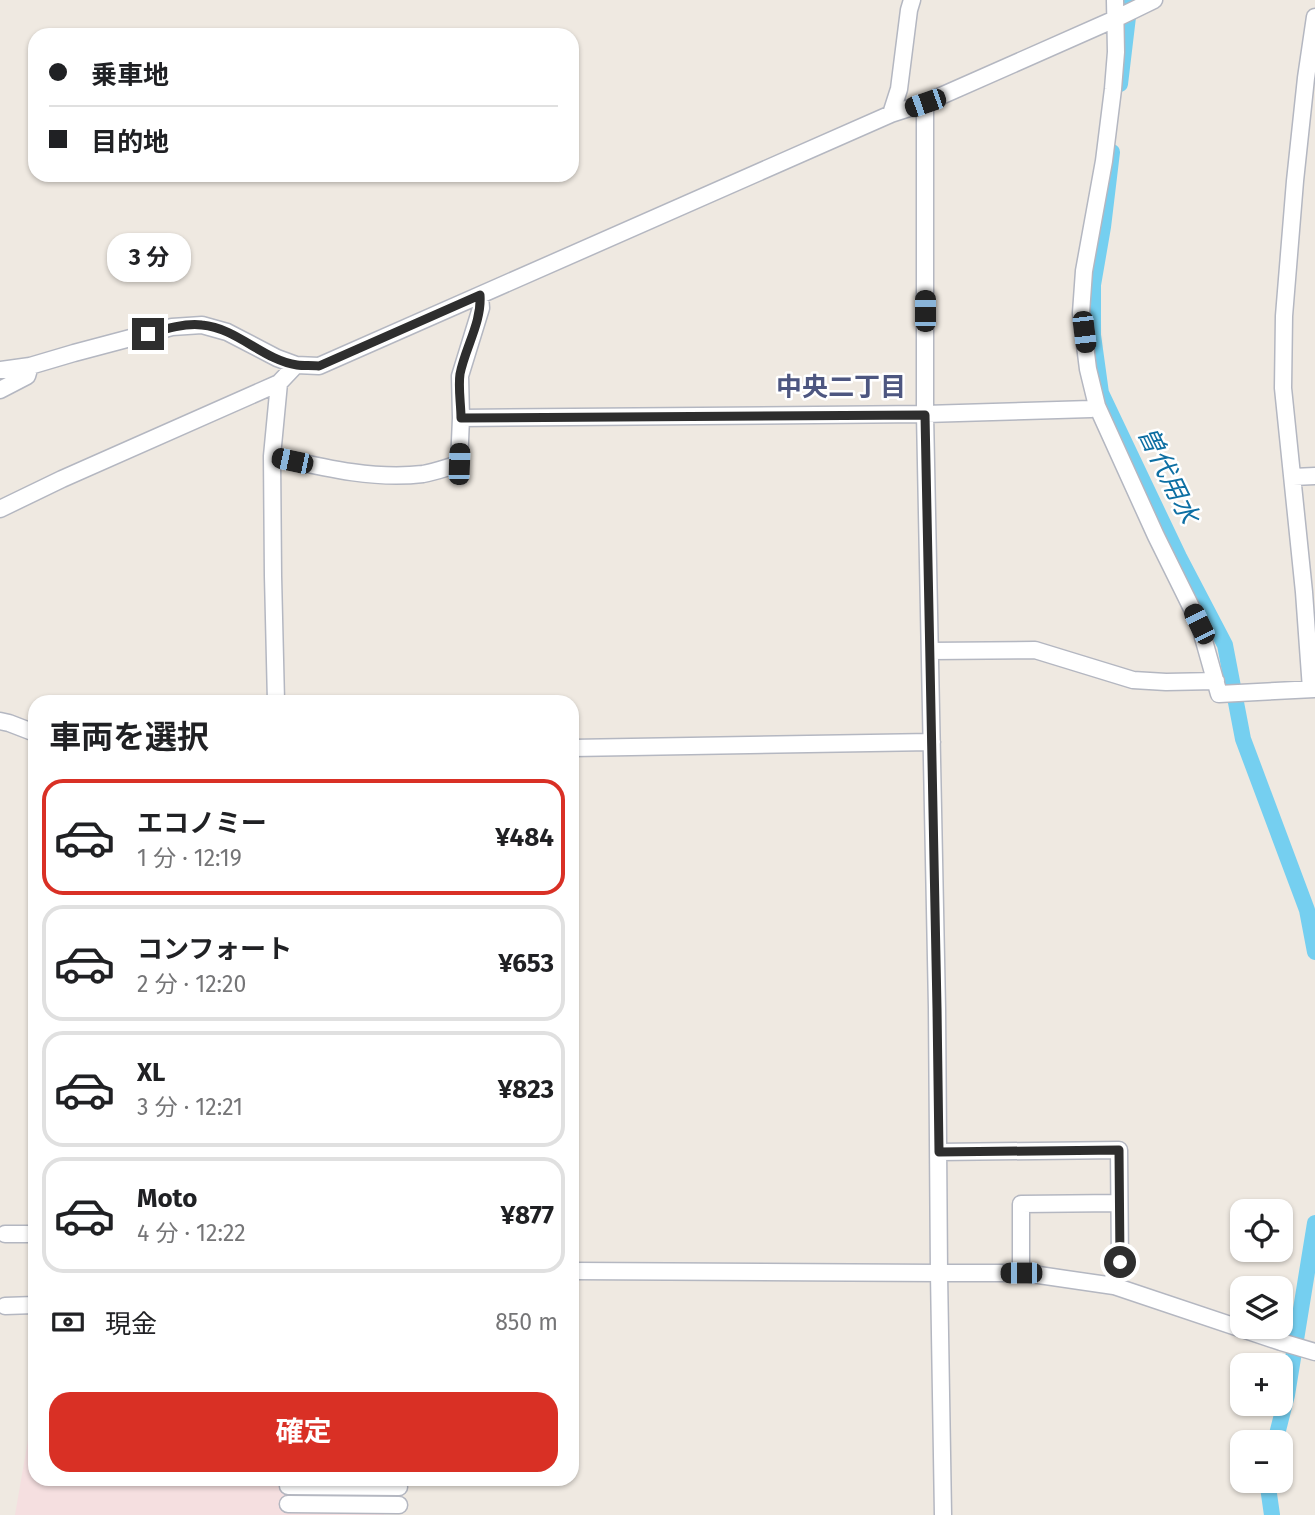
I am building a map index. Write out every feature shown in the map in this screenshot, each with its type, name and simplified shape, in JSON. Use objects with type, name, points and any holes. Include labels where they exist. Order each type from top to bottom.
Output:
[{"type":"street","points":[[891,114],[899,89],[912,0]]},
{"type":"street","points":[[1115,0],[1116,52],[1113,89],[1104,161],[1084,271],[1082,313],[1088,369],[1097,407],[1199,624],[1218,687]]},
{"type":"street","points":[[0,370],[30,366],[172,327],[202,325],[227,332],[296,365],[319,366],[891,114],[925,103],[1116,19],[1146,3]]},
{"type":"street","points":[[930,651],[1035,650],[1133,680],[1218,687],[1244,693],[1313,689],[1283,388],[1283,316],[1306,78],[1315,17]]},
{"type":"street","points":[[925,103],[925,415],[937,1008],[943,1515]]},
{"type":"street","points":[[272,456],[331,469],[391,476],[426,474],[459,464],[460,376],[481,308],[480,295]]},
{"type":"street","points":[[0,509],[279,383],[296,365]]},
{"type":"street","points":[[0,390],[27,376],[30,366]]},
{"type":"street","points":[[276,695],[272,456],[279,383]]},
{"type":"street","points":[[461,418],[925,415],[1097,407]]},
{"type":"street","points":[[1293,477],[1315,476]]},
{"type":"street","points":[[0,721],[28,730]]},
{"type":"street","points":[[579,748],[932,743]]},
{"type":"street","points":[[939,1152],[1119,1150],[1120,1262],[1111,1285]]},
{"type":"street","points":[[1021,1273],[1021,1204],[1119,1203]]},
{"type":"street","points":[[5,1234],[28,1234]]},
{"type":"street","points":[[579,1271],[1021,1273],[1111,1285],[1282,1343],[1311,1350]]},
{"type":"street","points":[[5,1306],[28,1305]]},
{"type":"street","points":[[288,1504],[399,1510],[399,1486]]},
{"type":"shaded area","points":[[28,1440],[28,1486],[384,1486],[384,1515],[15,1515]]},
{"type":"waterway","name":"曽代用水","points":[[1120,84],[1130,0]]},
{"type":"waterway","name":"曽代用水","points":[[1112,152],[1093,285],[1093,335],[1101,393],[1179,557],[1225,645],[1243,739],[1307,910],[1315,952]]},
{"type":"waterway","name":"曽代用水","points":[[1278,1430],[1287,1395],[1315,1223]]},
{"type":"waterway","name":"曽代用水","points":[[1269,1493],[1272,1515]]},
{"type":"district","name":"中央二丁目","points":[[841,387]]},
{"type":"route","points":[[148,334],[172,327],[202,325],[227,332],[296,365],[319,366],[480,295],[481,308],[460,376],[461,418],[925,415],[939,1152],[1119,1150],[1120,1262]]}]
